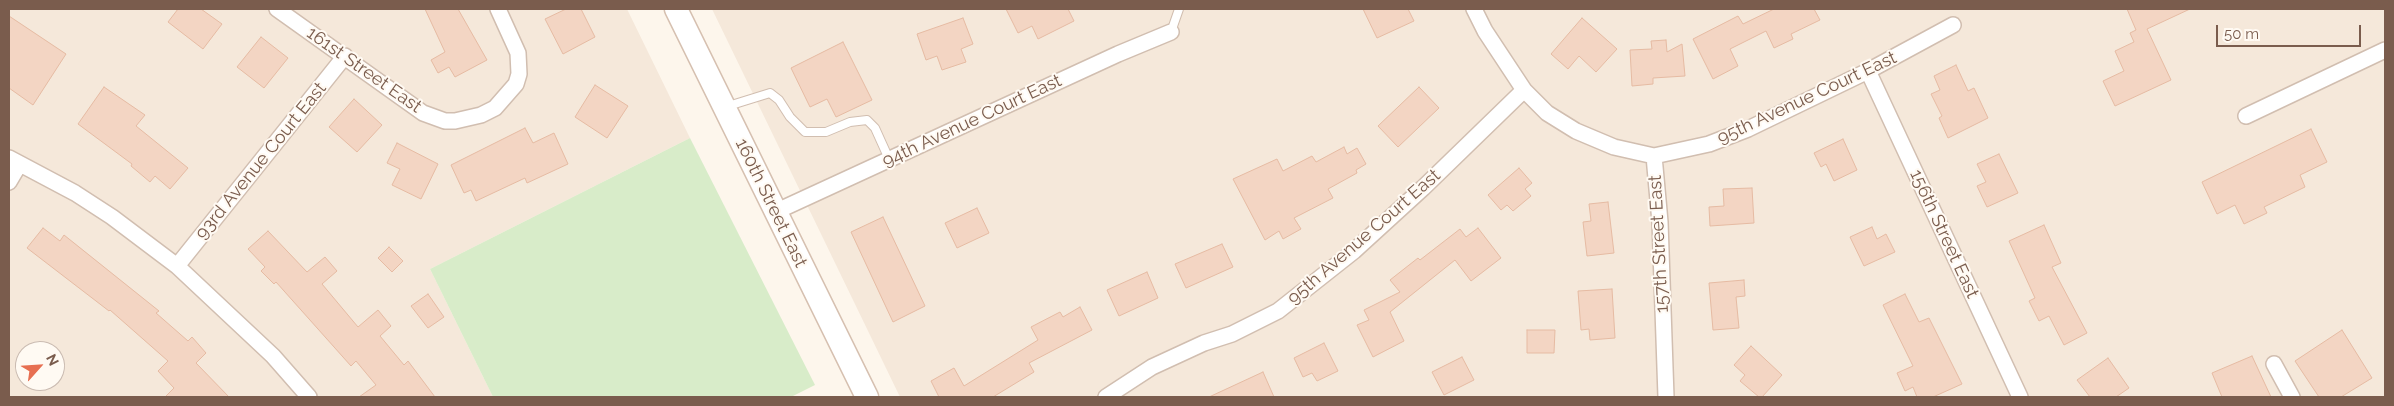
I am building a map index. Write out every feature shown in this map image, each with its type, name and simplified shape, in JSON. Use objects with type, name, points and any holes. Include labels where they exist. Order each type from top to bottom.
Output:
[{"type":"main road","name":"160th Street East","points":[[676,9],[867,397]]},
{"type":"street","name":"161st Street East","points":[[277,9],[423,113],[445,121],[455,121],[481,115],[495,108],[516,84],[519,74],[518,53],[498,9]]},
{"type":"street","name":"157th Street East","points":[[1474,9],[1485,31],[1524,90],[1547,113],[1576,131],[1614,147],[1654,156],[1660,222],[1666,397]]},
{"type":"street","name":"95th Avenue Court East","points":[[1654,156],[1709,144],[1748,130],[1868,72],[1953,25]]},
{"type":"street","name":"94th Avenue Court East","points":[[775,212],[1118,54],[1171,32]]},
{"type":"street","points":[[2246,116],[2385,50]]},
{"type":"street","name":"93rd Avenue Court East","points":[[176,266],[345,56]]},
{"type":"street","name":"156th Street East","points":[[1868,72],[2020,397]]},
{"type":"street","name":"95th Avenue Court East","points":[[1106,397],[1152,367],[1204,342],[1232,334],[1278,311],[1354,251],[1423,188],[1524,90]]},
{"type":"street","points":[[9,182],[14,162],[75,193],[112,217],[176,266],[260,344],[309,397]]},
{"type":"street","points":[[2274,364],[2292,397]]},
{"type":"lane","points":[[1171,32],[1179,9]]},
{"type":"lane","points":[[724,107],[770,93],[779,100],[790,117],[805,132],[826,132],[850,122],[867,120],[875,128],[890,159]]},
{"type":"shaded area","points":[[9,9],[627,9],[690,138],[430,269],[493,397],[9,397]]},
{"type":"shaded area","points":[[712,9],[2385,9],[2385,397],[900,397]]},
{"type":"green space","points":[[690,138],[815,385],[791,397],[493,397],[430,269]]},
{"type":"building","points":[[178,9],[201,9],[222,24],[203,49],[168,22]]},
{"type":"building","points":[[425,9],[458,9],[487,60],[455,77],[449,67],[438,73],[431,60],[445,52]]},
{"type":"building","points":[[566,9],[581,9],[595,37],[563,54],[545,19]]},
{"type":"building","points":[[1006,9],[1068,9],[1074,21],[1038,39],[1032,26],[1018,33]]},
{"type":"building","points":[[1363,9],[1408,9],[1414,21],[1377,38]]},
{"type":"building","points":[[1774,9],[1814,9],[1820,20],[1791,34],[1793,39],[1774,48],[1766,31],[1730,49],[1738,66],[1713,79],[1693,39],[1738,16],[1743,24]]},
{"type":"building","points":[[2127,9],[2190,9],[2147,29],[2171,80],[2115,106],[2103,81],[2124,71],[2115,51],[2134,42],[2130,33],[2136,30]]},
{"type":"building","points":[[9,16],[66,54],[33,105],[9,88]]},
{"type":"building","points":[[963,18],[973,44],[961,49],[966,62],[942,70],[937,56],[926,60],[917,34]]},
{"type":"building","points":[[1582,18],[1617,49],[1596,72],[1579,56],[1568,69],[1551,54]]},
{"type":"building","points":[[261,37],[288,58],[264,88],[237,67]]},
{"type":"building","points":[[1666,40],[1667,52],[1682,44],[1685,76],[1653,78],[1653,84],[1632,86],[1630,50],[1652,49],[1651,41]]},
{"type":"building","points":[[843,42],[872,100],[836,117],[827,99],[810,107],[791,68]]},
{"type":"building","points":[[1956,65],[1968,91],[1974,88],[1988,118],[1948,138],[1939,118],[1942,116],[1931,94],[1940,90],[1934,76]]},
{"type":"building","points":[[595,85],[628,106],[607,138],[575,117]]},
{"type":"building","points":[[104,87],[145,115],[136,126],[188,168],[170,189],[155,176],[150,182],[131,166],[132,164],[78,124]]},
{"type":"building","points":[[1419,87],[1439,108],[1398,147],[1378,126]]},
{"type":"building","points":[[354,99],[382,125],[357,152],[329,127]]},
{"type":"building","points":[[525,128],[533,143],[554,133],[568,164],[527,183],[525,178],[476,201],[471,190],[464,193],[451,165]]},
{"type":"building","points":[[2311,129],[2327,162],[2300,175],[2305,187],[2264,207],[2267,213],[2244,224],[2235,205],[2217,214],[2202,182]]},
{"type":"building","points":[[1843,139],[1857,170],[1834,181],[1826,164],[1821,167],[1814,153]]},
{"type":"building","points":[[397,143],[438,164],[421,199],[392,185],[400,169],[387,163]]},
{"type":"building","points":[[1344,147],[1347,154],[1357,148],[1366,164],[1356,170],[1357,173],[1328,189],[1333,198],[1294,218],[1301,229],[1283,239],[1279,231],[1265,240],[1233,179],[1277,159],[1283,171],[1312,156],[1316,162]]},
{"type":"building","points":[[1999,154],[2018,193],[1987,207],[1977,186],[1986,182],[1977,164]]},
{"type":"building","points":[[1519,168],[1532,183],[1525,189],[1531,196],[1513,211],[1507,205],[1501,210],[1488,195]]},
{"type":"building","points":[[1752,188],[1754,223],[1710,226],[1709,207],[1724,206],[1723,189]]},
{"type":"building","points":[[1608,202],[1614,253],[1587,256],[1583,222],[1591,221],[1589,204]]},
{"type":"building","points":[[977,208],[989,233],[957,248],[945,223]]},
{"type":"building","points":[[883,217],[925,306],[893,322],[851,232]]},
{"type":"building","points":[[2044,225],[2061,263],[2052,267],[2087,333],[2064,345],[2049,316],[2039,321],[2029,301],[2035,298],[2009,241]]},
{"type":"building","points":[[1872,227],[1877,239],[1886,234],[1895,252],[1864,266],[1850,237]]},
{"type":"building","points":[[43,228],[60,241],[64,235],[159,311],[156,313],[188,341],[192,337],[206,353],[196,363],[229,397],[165,397],[174,388],[158,371],[168,361],[110,310],[27,248]]},
{"type":"building","points":[[1478,228],[1501,258],[1471,281],[1455,260],[1390,312],[1404,341],[1373,357],[1357,325],[1369,320],[1364,310],[1400,292],[1390,280],[1418,258],[1420,260],[1460,229],[1466,237]]},
{"type":"building","points":[[268,231],[307,272],[325,257],[337,271],[322,284],[358,327],[378,310],[391,326],[380,336],[404,365],[408,361],[435,397],[359,397],[376,385],[356,361],[351,366],[276,282],[274,284],[261,271],[265,267],[248,249]]},
{"type":"building","points":[[1222,244],[1233,267],[1186,288],[1175,264]]},
{"type":"building","points":[[389,247],[403,261],[392,272],[378,258]]},
{"type":"building","points":[[1147,272],[1158,298],[1119,316],[1107,290]]},
{"type":"building","points":[[1744,280],[1745,296],[1736,297],[1739,328],[1713,330],[1709,283]]},
{"type":"building","points":[[1612,289],[1615,338],[1590,340],[1589,329],[1581,330],[1578,291]]},
{"type":"building","points":[[428,294],[444,317],[428,328],[411,306]]},
{"type":"building","points":[[1905,294],[1919,322],[1929,318],[1962,384],[1933,397],[1917,397],[1913,387],[1905,391],[1897,373],[1913,366],[1883,305]]},
{"type":"building","points":[[1080,307],[1092,330],[1029,363],[1034,372],[993,397],[939,397],[931,381],[954,368],[964,386],[1038,340],[1031,327],[1060,312],[1063,317]]},
{"type":"building","points":[[1527,330],[1555,330],[1554,353],[1527,353]]},
{"type":"building","points":[[2342,330],[2372,378],[2341,397],[2319,397],[2295,361]]},
{"type":"building","points":[[1324,343],[1338,371],[1317,381],[1312,373],[1303,377],[1294,358]]},
{"type":"building","points":[[1751,346],[1782,375],[1762,397],[1759,397],[1740,381],[1745,375],[1734,365]]},
{"type":"building","points":[[2252,356],[2271,397],[2222,397],[2212,373]]},
{"type":"building","points":[[1462,357],[1474,380],[1444,395],[1432,372]]},
{"type":"building","points":[[2108,358],[2129,388],[2116,397],[2090,397],[2077,380]]},
{"type":"building","points":[[1263,372],[1274,397],[1209,397]]}]
